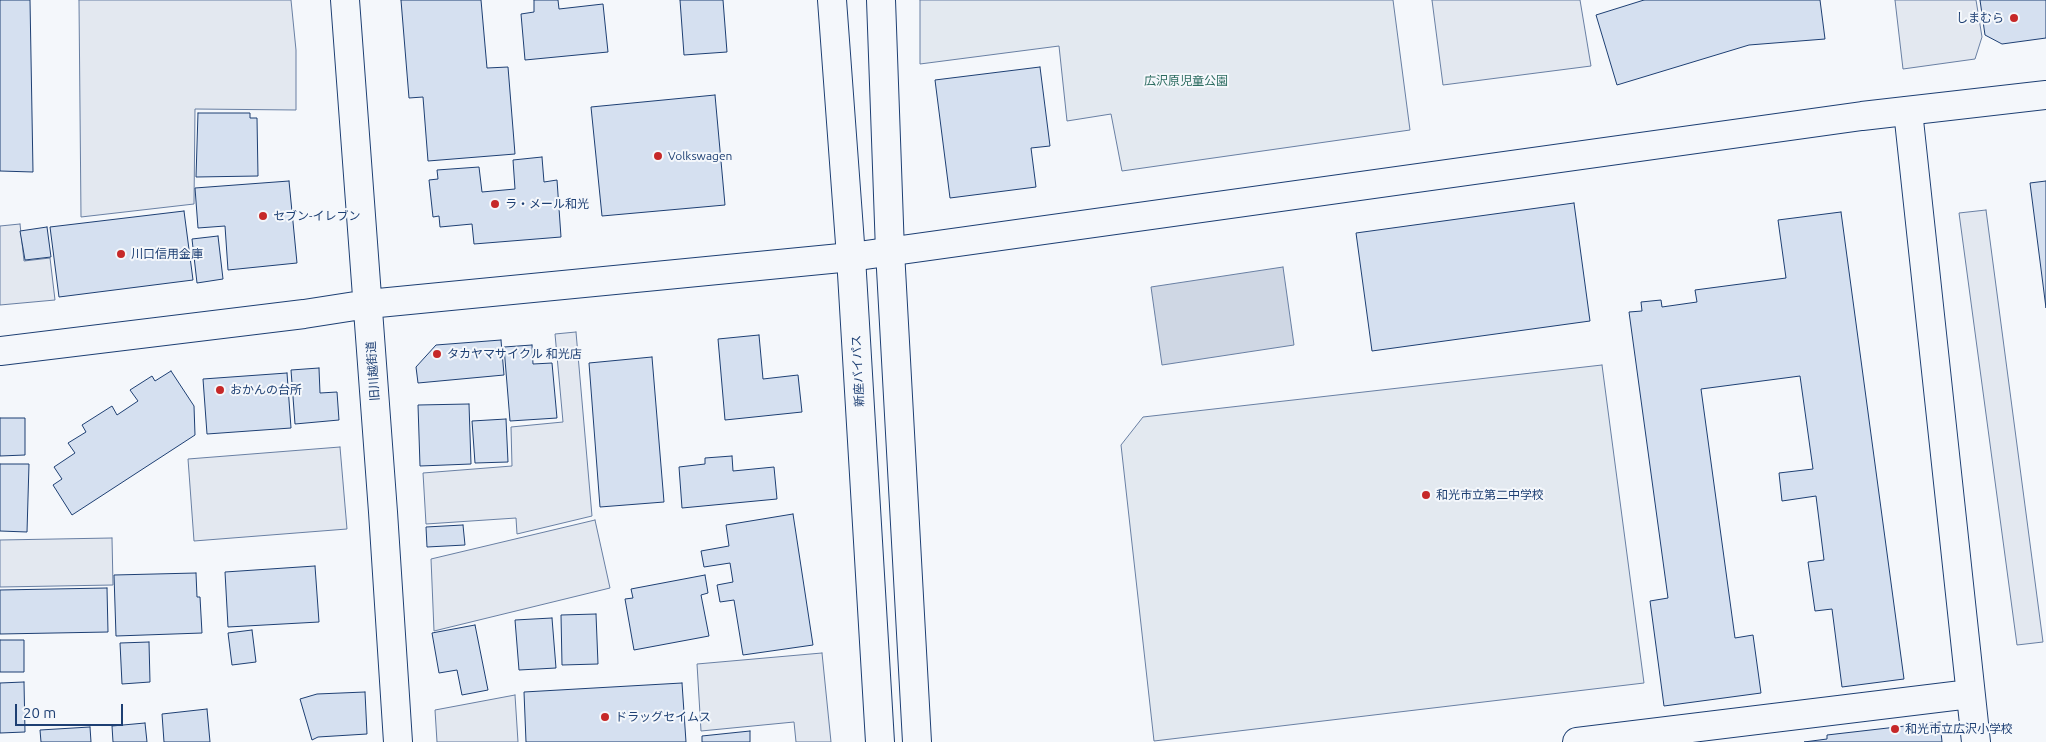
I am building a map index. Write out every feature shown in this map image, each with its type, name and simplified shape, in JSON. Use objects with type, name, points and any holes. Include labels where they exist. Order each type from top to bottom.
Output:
[{"type":"main road","name":"旧川越街道","points":[[345,0],[398,742]]},
{"type":"main road","name":"新座バイパス","points":[[832,0],[851,256],[880,742]]},
{"type":"main road","points":[[881,0],[890,251],[917,742]]},
{"type":"main road","points":[[0,351],[304,314],[368,304],[851,256],[1862,116],[2046,95]]},
{"type":"main road","points":[[1908,112],[1976,742]]},
{"type":"main road","points":[[1576,742],[1970,694]]},
{"type":"green space","name":"広沢原児童公園","points":[[920,0],[1393,0],[1410,130],[1122,171],[1111,114],[1067,121],[1059,46],[920,64]]},
{"type":"green space","points":[[1602,365],[1644,683],[1154,741],[1121,445],[1143,417]]},
{"type":"shaded area","points":[[79,0],[291,0],[296,50],[296,110],[195,109],[194,204],[81,217]]},
{"type":"shaded area","points":[[1432,0],[1580,0],[1591,66],[1443,85]]},
{"type":"shaded area","points":[[1895,0],[1976,0],[1982,37],[1975,59],[1903,69]]},
{"type":"shaded area","points":[[1986,210],[2043,642],[2017,645],[1959,213]]},
{"type":"shaded area","points":[[20,224],[24,261],[50,258],[55,300],[0,305],[0,226]]},
{"type":"shaded area","points":[[1283,267],[1294,345],[1162,365],[1151,287]]},
{"type":"shaded area","points":[[576,332],[592,516],[517,534],[516,518],[426,524],[423,473],[512,466],[511,427],[563,422],[555,334]]},
{"type":"shaded area","points":[[340,447],[347,529],[194,541],[188,459]]},
{"type":"shaded area","points":[[595,520],[610,588],[434,631],[431,559]]},
{"type":"shaded area","points":[[112,538],[113,585],[0,587],[0,540]]},
{"type":"shaded area","points":[[822,653],[831,742],[796,742],[794,722],[701,731],[697,664]]},
{"type":"shaded area","points":[[515,695],[518,742],[437,742],[435,710]]},
{"type":"building","points":[[0,0],[30,0],[33,172],[0,171]]},
{"type":"building","points":[[401,0],[481,0],[487,68],[508,67],[515,154],[428,161],[423,97],[409,98]]},
{"type":"building","points":[[534,0],[558,0],[559,9],[603,4],[608,52],[525,60],[521,14],[534,12]]},
{"type":"building","points":[[680,0],[723,0],[727,52],[684,55]]},
{"type":"building","points":[[1644,0],[1820,0],[1825,39],[1749,45],[1617,85],[1596,15]]},
{"type":"building","name":"しまむら","points":[[1980,0],[2046,0],[2046,38],[2002,44],[1985,35]]},
{"type":"building","points":[[1040,67],[1050,146],[1031,148],[1036,187],[950,198],[935,80]]},
{"type":"building","name":"Volkswagen","points":[[715,95],[725,205],[602,216],[591,107]]},
{"type":"building","points":[[198,113],[250,113],[250,118],[257,118],[258,176],[196,177]]},
{"type":"building","name":"ラ・メール和光","points":[[542,157],[544,182],[557,180],[561,237],[474,244],[472,224],[440,227],[439,216],[433,217],[429,180],[438,179],[437,170],[479,167],[482,192],[515,189],[513,160]]},
{"type":"building","points":[[289,181],[297,263],[228,270],[225,226],[198,228],[195,188]]},
{"type":"building","points":[[2046,181],[2046,308],[2030,183]]},
{"type":"building","points":[[1574,203],[1590,321],[1372,351],[1356,233]]},
{"type":"building","name":"川口信用金庫","points":[[184,211],[193,280],[59,297],[50,227]]},
{"type":"building","points":[[1841,212],[1904,679],[1842,687],[1832,609],[1815,611],[1808,562],[1824,560],[1816,496],[1782,501],[1779,473],[1813,469],[1800,376],[1701,389],[1735,638],[1753,635],[1761,693],[1664,706],[1650,601],[1668,598],[1629,312],[1642,311],[1641,302],[1661,300],[1662,307],[1697,302],[1695,290],[1786,278],[1778,220]]},
{"type":"building","points":[[47,227],[51,257],[25,260],[20,231]]},
{"type":"building","points":[[218,236],[223,279],[197,283],[192,239]]},
{"type":"building","points":[[759,335],[763,379],[798,375],[802,412],[725,420],[718,339]]},
{"type":"building","points":[[501,340],[504,375],[418,383],[416,367],[436,345]]},
{"type":"building","points":[[532,345],[533,364],[552,363],[557,418],[510,421],[504,347]]},
{"type":"building","points":[[652,357],[664,502],[600,507],[589,363]]},
{"type":"building","points":[[319,368],[320,393],[337,392],[339,420],[295,424],[291,370]]},
{"type":"building","points":[[171,371],[194,406],[195,435],[72,515],[53,485],[62,479],[54,467],[75,453],[68,443],[86,432],[82,425],[112,406],[117,415],[138,401],[130,390],[152,376],[155,381]]},
{"type":"building","points":[[287,373],[291,428],[207,434],[203,379]]},
{"type":"building","points":[[469,404],[471,464],[420,466],[418,405]]},
{"type":"building","points":[[0,418],[25,418],[25,455],[0,456]]},
{"type":"building","points":[[506,419],[508,462],[475,463],[472,421]]},
{"type":"building","points":[[732,456],[733,471],[774,467],[777,499],[682,508],[679,467],[705,464],[705,458]]},
{"type":"building","points":[[0,464],[29,464],[27,532],[0,531]]},
{"type":"building","points":[[793,514],[813,645],[743,655],[734,600],[720,602],[717,585],[733,582],[730,563],[704,567],[701,551],[729,546],[726,525]]},
{"type":"building","points":[[463,525],[465,545],[427,547],[426,527]]},
{"type":"building","points":[[315,566],[319,622],[228,627],[225,572]]},
{"type":"building","points":[[196,573],[197,597],[200,597],[202,633],[116,636],[114,575]]},
{"type":"building","points":[[705,575],[708,593],[701,595],[709,636],[634,650],[625,599],[633,598],[631,589]]},
{"type":"building","points":[[107,588],[108,632],[0,634],[0,590]]},
{"type":"building","points":[[596,614],[598,664],[562,665],[561,615]]},
{"type":"building","points":[[552,618],[556,668],[519,670],[515,620]]},
{"type":"building","points":[[475,625],[488,690],[462,695],[457,670],[439,673],[432,633]]},
{"type":"building","points":[[252,630],[256,662],[232,665],[228,633]]},
{"type":"building","points":[[0,640],[24,640],[24,672],[0,672]]},
{"type":"building","points":[[149,642],[150,682],[122,684],[120,643]]},
{"type":"building","points":[[24,682],[25,732],[0,733],[0,683]]},
{"type":"building","name":"ドラッグセイムス","points":[[682,683],[686,742],[526,742],[524,692]]},
{"type":"building","points":[[365,692],[367,734],[318,737],[312,740],[300,699],[317,694]]},
{"type":"building","points":[[207,709],[210,742],[164,742],[162,714]]},
{"type":"building","points":[[1940,722],[1942,742],[1804,742],[1827,739],[1827,735]]},
{"type":"building","points":[[145,723],[147,742],[113,742],[112,726]]},
{"type":"building","points":[[90,727],[91,742],[41,742],[40,730]]},
{"type":"building","points":[[750,731],[750,742],[702,742],[702,736]]},
{"type":"place","name":"しまむら","points":[[2014,18]]},
{"type":"place","name":"Volkswagen","points":[[658,156]]},
{"type":"place","name":"ラ・メール和光","points":[[495,204]]},
{"type":"place","name":"セブン-イレブン","points":[[263,216]]},
{"type":"place","name":"川口信用金庫","points":[[121,254]]},
{"type":"place","name":"タカヤマサイクル 和光店","points":[[437,354]]},
{"type":"place","name":"おかんの台所","points":[[220,390]]},
{"type":"place","name":"和光市立第二中学校","points":[[1426,495]]},
{"type":"place","name":"ドラッグセイムス","points":[[605,717]]},
{"type":"place","name":"和光市立広沢小学校","points":[[1895,729]]}]
